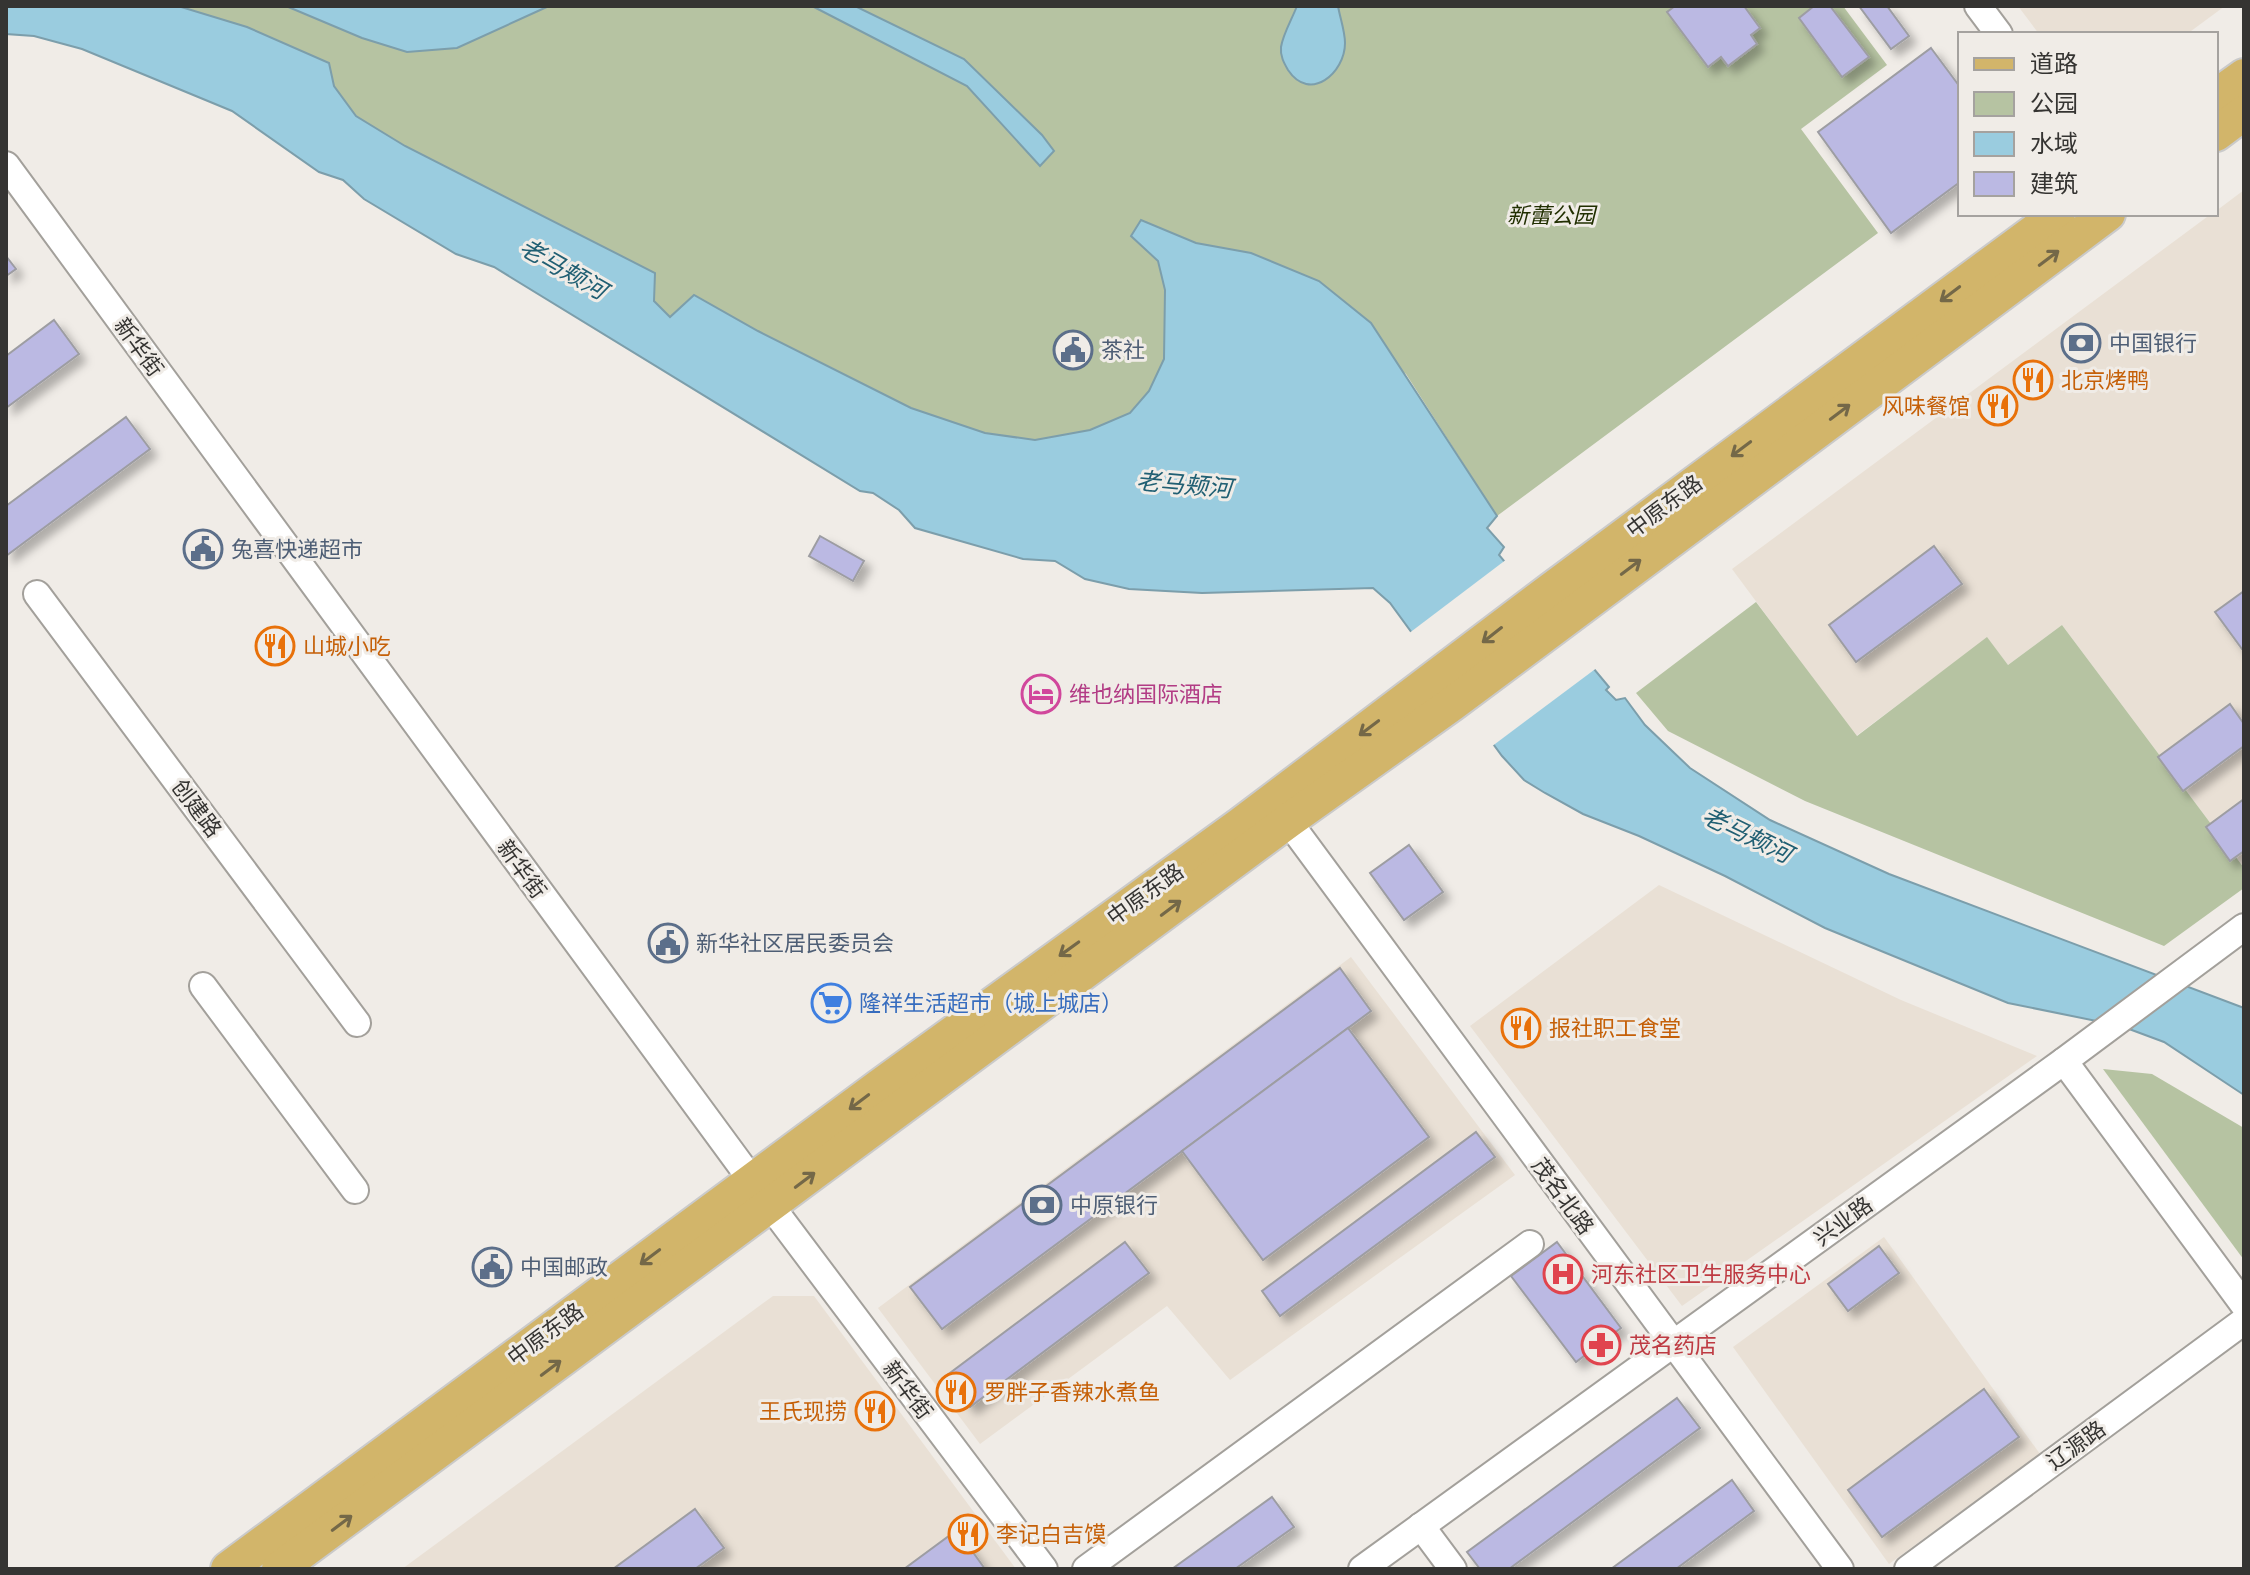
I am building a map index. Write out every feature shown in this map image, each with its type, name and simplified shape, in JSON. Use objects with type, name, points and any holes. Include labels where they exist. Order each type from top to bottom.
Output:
[{"type":"main road","points":[[2218,95],[2244,76]]},
{"type":"main road","points":[[2218,132],[2244,113]]},
{"type":"main road","name":"中原东路","points":[[279,1569],[761,1193],[1442,693],[2055,216]]},
{"type":"main road","name":"中原东路","points":[[1560,601],[2105,216]]},
{"type":"main road","name":"中原东路","points":[[228,1569],[1288,821],[1442,693]]},
{"type":"street","points":[[1978,6],[1998,32]]},
{"type":"street","name":"新华街","points":[[6,165],[761,1193],[1044,1569]]},
{"type":"street","name":"创建路","points":[[37,594],[357,1023]]},
{"type":"street","name":"茂名北路","points":[[1288,821],[1840,1569]]},
{"type":"street","name":"兴业路","points":[[1362,1569],[2064,1061],[2244,927]]},
{"type":"street","points":[[203,986],[355,1190]]},
{"type":"street","points":[[2064,1061],[2244,1305]]},
{"type":"street","points":[[1086,1569],[1530,1244]]},
{"type":"street","name":"辽源路","points":[[1908,1569],[2244,1321]]},
{"type":"street","points":[[1421,1526],[1453,1569]]},
{"type":"shaded area","points":[[2018,6],[2225,6],[2190,32],[2038,32]]},
{"type":"shaded area","points":[[2244,190],[2244,868],[2062,625],[2008,665],[1987,638],[1856,736],[1732,569],[2208,216],[2218,216],[2218,210]]},
{"type":"shaded area","points":[[1659,885],[1901,1000],[2037,1056],[1682,1306],[1470,1026]]},
{"type":"shaded area","points":[[1351,957],[1515,1175],[1230,1380],[1167,1306],[980,1444],[878,1308]]},
{"type":"shaded area","points":[[1884,1237],[2040,1454],[1889,1564],[1733,1347]]},
{"type":"shaded area","points":[[773,1296],[814,1296],[1016,1569],[402,1569]]},
{"type":"green space","name":"新蕾公园","points":[[178,6],[1843,6],[1887,65],[1801,129],[1878,233],[1497,516],[1406,374],[1251,253],[1196,243],[1141,220],[1132,236],[1158,261],[1165,290],[1164,359],[1149,391],[1130,413],[1090,430],[1035,440],[985,433],[911,408],[694,295],[670,318],[654,301],[356,116],[334,86],[329,63],[247,27]]},
{"type":"green space","points":[[1756,602],[1857,736],[1987,637],[2008,665],[2062,625],[2244,868],[2244,888],[2164,946],[1805,801],[1668,731],[1636,693]]},
{"type":"green space","points":[[2103,1069],[2152,1074],[2244,1128],[2244,1260]]},
{"type":"water","name":"老马颊河","points":[[6,6],[178,6],[247,27],[329,63],[334,86],[356,116],[405,146],[655,273],[654,301],[670,317],[694,295],[911,408],[985,433],[1035,440],[1090,430],[1130,413],[1149,391],[1164,359],[1165,290],[1158,261],[1131,236],[1141,220],[1196,243],[1251,253],[1319,281],[1371,323],[1497,516],[1487,528],[1504,547],[1499,555],[1609,687],[1606,690],[1616,700],[1625,698],[1645,725],[1690,768],[1770,820],[1889,874],[2244,1008],[2244,1095],[2164,1042],[2121,1026],[2008,1003],[1825,928],[1725,876],[1583,814],[1545,793],[1524,780],[1502,756],[1390,603],[1373,588],[1202,593],[1129,589],[1085,579],[1055,561],[1023,559],[915,528],[899,510],[873,493],[860,491],[494,267],[456,254],[364,199],[343,180],[319,172],[232,111],[82,49],[34,36],[6,34]]},
{"type":"water","points":[[286,6],[549,6],[457,48],[407,52],[362,38]]},
{"type":"water","points":[[812,6],[855,6],[964,59],[1042,135],[1054,151],[1040,166],[967,86]]},
{"type":"water","points":[[1297,6],[1338,6],[1345,38],[1343,54],[1333,73],[1316,84],[1297,80],[1282,56],[1282,42]]},
{"type":"pier","points":[[1507,559],[1598,667],[1491,747],[1408,634]]},
{"type":"building","points":[[1675,6],[1744,6],[1760,28],[1751,35],[1757,44],[1728,66],[1721,57],[1708,67],[1667,12]]},
{"type":"building","points":[[1814,6],[1830,6],[1869,57],[1842,77],[1799,18]]},
{"type":"building","points":[[1859,6],[1887,6],[1909,36],[1891,49]]},
{"type":"building","points":[[1931,48],[1958,84],[1958,183],[1891,233],[1818,132]]},
{"type":"building","points":[[6,256],[16,269],[6,276]]},
{"type":"building","points":[[54,320],[79,354],[6,408],[6,356]]},
{"type":"building","points":[[126,417],[150,449],[6,556],[6,506]]},
{"type":"building","points":[[820,536],[864,561],[853,581],[809,556]]},
{"type":"building","points":[[1934,546],[1962,584],[1856,662],[1829,625]]},
{"type":"building","points":[[2244,591],[2244,648],[2242,649],[2215,612]]},
{"type":"building","points":[[2230,704],[2244,724],[2244,746],[2183,791],[2158,757]]},
{"type":"building","points":[[2244,799],[2244,851],[2230,861],[2206,827]]},
{"type":"building","points":[[1409,845],[1443,892],[1404,920],[1370,873]]},
{"type":"building","points":[[1340,968],[1371,1011],[942,1329],[910,1287]]},
{"type":"building","points":[[1348,1028],[1429,1137],[1263,1260],[1182,1151]]},
{"type":"building","points":[[1476,1132],[1495,1157],[1280,1316],[1262,1291]]},
{"type":"building","points":[[1125,1242],[1149,1273],[970,1407],[946,1376]]},
{"type":"building","points":[[1557,1242],[1621,1328],[1576,1362],[1511,1276]]},
{"type":"building","points":[[1879,1246],[1899,1273],[1848,1311],[1828,1284]]},
{"type":"building","points":[[1984,1389],[2019,1437],[1882,1537],[1848,1490]]},
{"type":"building","points":[[1677,1398],[1700,1428],[1509,1569],[1480,1569],[1467,1552]]},
{"type":"building","points":[[1732,1480],[1754,1511],[1676,1569],[1611,1569]]},
{"type":"building","points":[[1272,1497],[1294,1527],[1235,1569],[1172,1569]]},
{"type":"building","points":[[695,1509],[724,1548],[695,1569],[613,1569]]},
{"type":"building","points":[[957,1530],[985,1569],[904,1569]]},
{"type":"place","name":"中国银行","points":[[2081,343]]},
{"type":"place","name":"茶社","points":[[1073,350]]},
{"type":"place","name":"北京烤鸭","points":[[2033,380]]},
{"type":"place","name":"风味餐馆","points":[[1998,406]]},
{"type":"place","name":"兔喜快递超市","points":[[203,549]]},
{"type":"place","name":"山城小吃","points":[[275,646]]},
{"type":"place","name":"维也纳国际酒店","points":[[1041,694]]},
{"type":"place","name":"新华社区居民委员会","points":[[668,943]]},
{"type":"place","name":"隆祥生活超市（城上城店）","points":[[831,1003]]},
{"type":"place","name":"报社职工食堂","points":[[1521,1028]]},
{"type":"place","name":"中原银行","points":[[1042,1205]]},
{"type":"place","name":"中国邮政","points":[[492,1267]]},
{"type":"place","name":"河东社区卫生服务中心","points":[[1563,1274]]},
{"type":"place","name":"茂名药店","points":[[1601,1345]]},
{"type":"place","name":"罗胖子香辣水煮鱼","points":[[956,1392]]},
{"type":"place","name":"王氏现捞","points":[[875,1411]]},
{"type":"place","name":"李记白吉馍","points":[[968,1534]]}]
